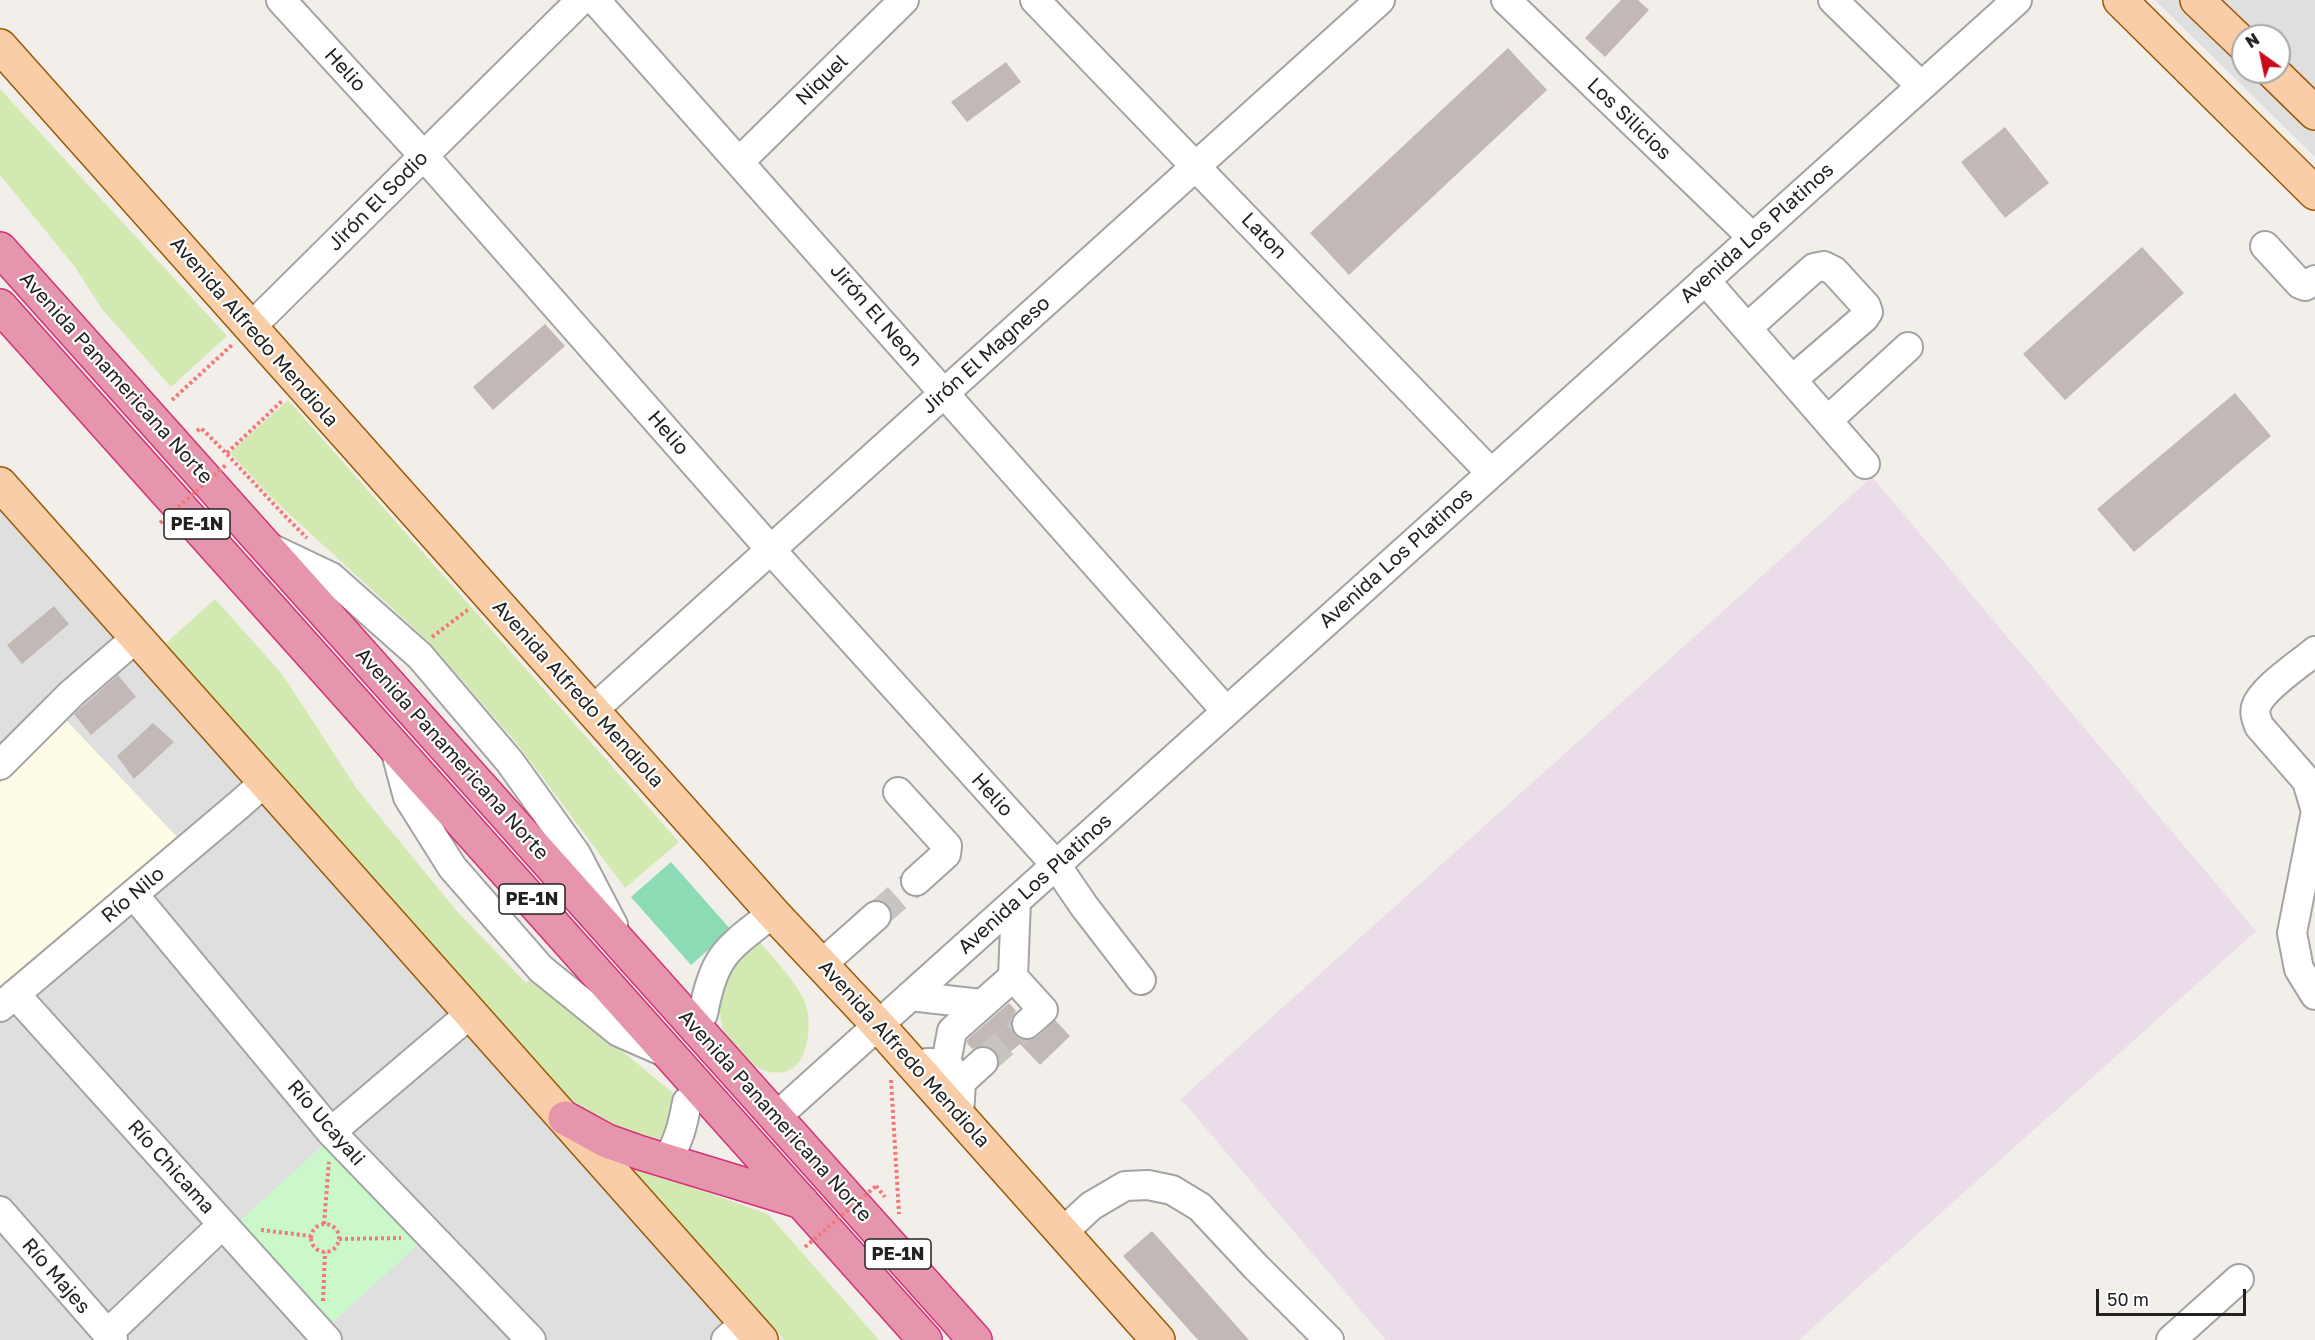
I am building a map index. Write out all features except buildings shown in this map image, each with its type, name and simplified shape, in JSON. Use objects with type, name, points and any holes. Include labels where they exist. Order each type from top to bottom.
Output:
[{"type":"highway","name":"Avenida Panamericana Norte","points":[[0,249],[975,1340]]},
{"type":"highway","name":"Avenida Panamericana Norte","points":[[0,306],[926,1340]]},
{"type":"highway","points":[[565,1118],[607,1141],[802,1202]]},
{"type":"main road","points":[[2120,0],[2315,193]]},
{"type":"main road","points":[[2197,0],[2231,33]]},
{"type":"main road","name":"Avenida Alfredo Mendiola","points":[[0,46],[773,914],[878,1025],[902,1066],[959,1115],[1158,1340]]},
{"type":"main road","points":[[2285,84],[2315,112]]},
{"type":"main road","points":[[0,484],[565,1118],[744,1334]]},
{"type":"street","name":"Helio","points":[[281,0],[423,155],[771,549],[1056,865],[1140,980]]},
{"type":"street","name":"Jirón El Sodio","points":[[250,328],[581,0]]},
{"type":"street","name":"Jirón El Neon","points":[[596,0],[1226,711]]},
{"type":"street","name":"Niquel","points":[[740,161],[904,0]]},
{"type":"street","name":"Laton","points":[[1035,0],[1491,473]]},
{"type":"street","name":"Jirón El Magneso","points":[[592,710],[1380,0]]},
{"type":"street","name":"Los Silicios","points":[[1506,0],[1752,238]]},
{"type":"street","points":[[1833,0],[1921,86]]},
{"type":"street","name":"Avenida Los Platinos","points":[[776,1117],[2017,0]]},
{"type":"street","points":[[2265,246],[2300,284],[2306,286],[2315,280]]},
{"type":"street","points":[[1747,328],[1814,268],[1824,266],[1834,271],[1866,306],[1868,312],[1864,318],[1793,380]]},
{"type":"street","points":[[1706,280],[1865,464]]},
{"type":"street","points":[[1828,420],[1908,347]]},
{"type":"street","points":[[4,753],[137,637]]},
{"type":"street","points":[[2315,651],[2262,695],[2256,706],[2255,715],[2259,726],[2307,782],[2315,808]]},
{"type":"street","name":"Río Nilo","points":[[8,1001],[266,781]]},
{"type":"street","points":[[898,792],[947,846],[946,854],[916,881]]},
{"type":"street","points":[[2315,816],[2292,933],[2299,969],[2315,995]]},
{"type":"street","name":"Río Ucayali","points":[[134,894],[331,1132],[531,1340]]},
{"type":"street","points":[[1016,901],[1013,977],[1043,1010],[1027,1024]]},
{"type":"street","points":[[703,1014],[712,975],[719,960],[741,938],[773,914]]},
{"type":"street","points":[[822,964],[876,916]]},
{"type":"street","points":[[959,1115],[953,1072],[952,1031],[1013,977]]},
{"type":"street","points":[[910,996],[981,1004]]},
{"type":"street","name":"Río Chicama","points":[[8,1001],[222,1225],[324,1337]]},
{"type":"street","points":[[331,1132],[471,1012]]},
{"type":"street","points":[[902,1066],[953,1072],[983,1062]]},
{"type":"street","points":[[667,1160],[676,1147],[682,1131],[687,1102]]},
{"type":"street","points":[[1064,1232],[1091,1206],[1125,1186],[1148,1185],[1172,1190],[1200,1207],[1329,1340]]},
{"type":"street","name":"Río Majes","points":[[0,1211],[110,1337]]},
{"type":"street","points":[[110,1337],[222,1225]]},
{"type":"street","points":[[2171,1340],[2239,1279]]},
{"type":"path","points":[[172,400],[250,328]]},
{"type":"path","points":[[227,453],[286,397]]},
{"type":"path","points":[[160,523],[227,464]]},
{"type":"path","points":[[899,1214],[902,1066]]},
{"type":"path","points":[[324,1224],[331,1132]]},
{"type":"path","points":[[805,1247],[876,1186]]},
{"type":"path","points":[[324,1224],[336,1229],[339,1239],[333,1249],[325,1252],[316,1249],[310,1236],[315,1228],[324,1224]]},
{"type":"path","points":[[222,1225],[310,1236]]},
{"type":"path","points":[[339,1239],[432,1237]]},
{"type":"path","points":[[324,1337],[325,1252]]},
{"type":"shaded area","points":[[2155,0],[2315,0],[2315,157],[2241,84],[2291,84],[2291,24],[2231,24],[2231,75]]},
{"type":"shaded area","points":[[0,471],[508,1036],[782,1340],[0,1340]]},
{"type":"shaded area","points":[[1872,477],[2256,931],[1799,1340],[1386,1340],[1181,1099]]},
{"type":"shaded area","points":[[65,719],[177,837],[0,992],[0,783]]},
{"type":"green space","points":[[0,89],[227,336],[171,387],[102,309],[75,267],[0,175]]},
{"type":"green space","points":[[288,400],[679,842],[625,888],[519,746],[428,641],[275,501],[230,453]]},
{"type":"green space","points":[[215,599],[282,674],[357,789],[455,909],[526,983],[533,977],[680,1099],[666,1136],[652,1142],[644,1142],[581,1111],[163,646]]},
{"type":"green space","points":[[671,862],[731,930],[691,965],[631,897]]},
{"type":"green space","points":[[758,940],[799,990],[808,1016],[806,1047],[800,1061],[791,1069],[780,1073],[768,1072],[745,1059],[727,1039],[721,1020],[720,999],[724,980],[736,962]]},
{"type":"green space","points":[[331,1138],[425,1238],[329,1326],[234,1226]]},
{"type":"green space","points":[[626,1164],[768,1214],[879,1340],[784,1340]]},
{"type":"tunnel","points":[[876,916],[916,881]]},
{"type":"tunnel","points":[[983,1062],[1027,1024]]}]
